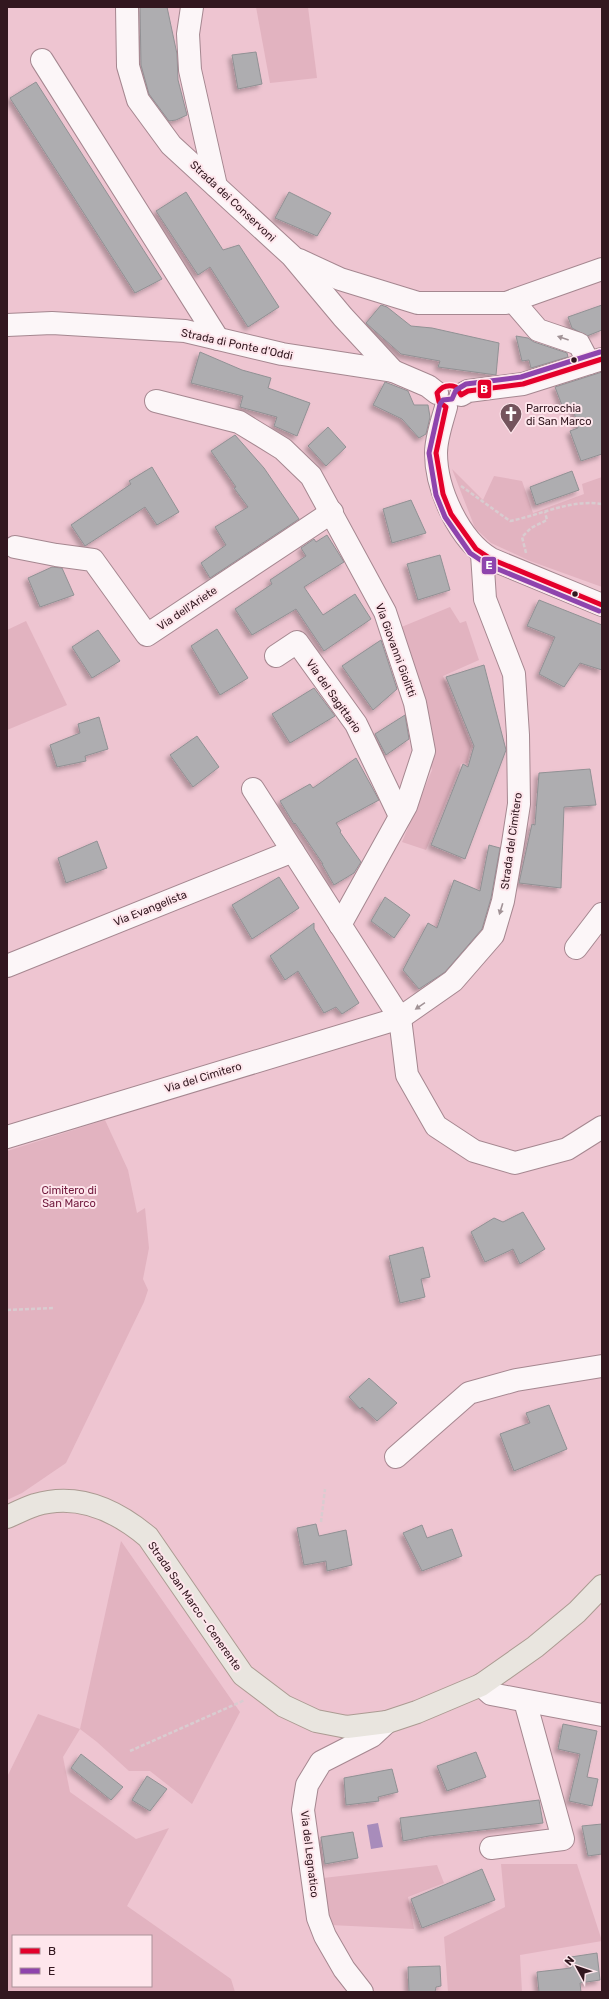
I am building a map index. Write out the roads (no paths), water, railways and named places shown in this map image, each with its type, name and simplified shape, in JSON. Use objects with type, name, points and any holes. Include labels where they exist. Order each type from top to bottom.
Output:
[{"type":"main road","name":"Strada San Marco - Cenerente","points":[[7,1517],[35,1505],[61,1501],[88,1503],[110,1510],[130,1522],[148,1537],[243,1675],[284,1706],[316,1720],[347,1727],[387,1722],[417,1712],[480,1685],[535,1646],[577,1612],[602,1586]]},
{"type":"street","name":"Strada dei Conservoni","points":[[127,7],[128,66],[138,100],[171,145],[292,256],[343,317],[393,371]]},
{"type":"street","points":[[192,7],[188,34],[190,70],[216,186]]},
{"type":"street","points":[[42,60],[218,339]]},
{"type":"street","points":[[292,256],[340,280],[418,303],[506,303],[602,269]]},
{"type":"street","points":[[513,300],[538,330],[579,344],[596,361],[523,384],[468,391],[448,398],[436,453],[443,494],[451,514],[482,554],[602,605]]},
{"type":"street","name":"Strada di Ponte d'Oddi","points":[[7,325],[52,323],[184,331],[282,354],[393,371],[428,386],[448,398]]},
{"type":"street","name":"Via Giovanni Giolitti","points":[[156,401],[239,422],[283,449],[311,476],[332,512],[385,612],[415,703],[424,751],[406,806],[340,925]]},
{"type":"street","name":"Via dell'Ariete","points":[[15,546],[56,556],[93,560],[147,635],[332,512]]},
{"type":"street","name":"Strada del Cimitero","points":[[400,1018],[453,981],[493,935],[503,901],[514,843],[519,804],[518,735],[514,674],[485,599],[482,554]]},
{"type":"street","name":"Via del Sagittario","points":[[276,656],[297,642],[356,724],[400,816]]},
{"type":"street","points":[[253,789],[400,1018],[407,1075],[436,1126],[474,1151],[515,1163],[567,1149],[602,1127]]},
{"type":"street","name":"Via Evangelista","points":[[7,966],[293,851]]},
{"type":"street","points":[[576,948],[602,914]]},
{"type":"street","name":"Via del Cimitero","points":[[7,1137],[400,1018]]},
{"type":"street","points":[[396,1457],[469,1393],[516,1380],[602,1366]]},
{"type":"street","points":[[480,1685],[491,1694],[602,1715]]},
{"type":"street","points":[[491,1848],[563,1839],[525,1701]]},
{"type":"street","name":"Via del Legnatico","points":[[362,1992],[344,1969],[325,1936],[318,1918],[303,1810],[307,1785],[321,1762],[372,1736],[387,1722]]},
{"type":"place","name":"Parrocchia di San Marco","points":[[511,434]]},
{"type":"park label","name":"Cimitero di San Marco","points":[[69,1196]]}]
